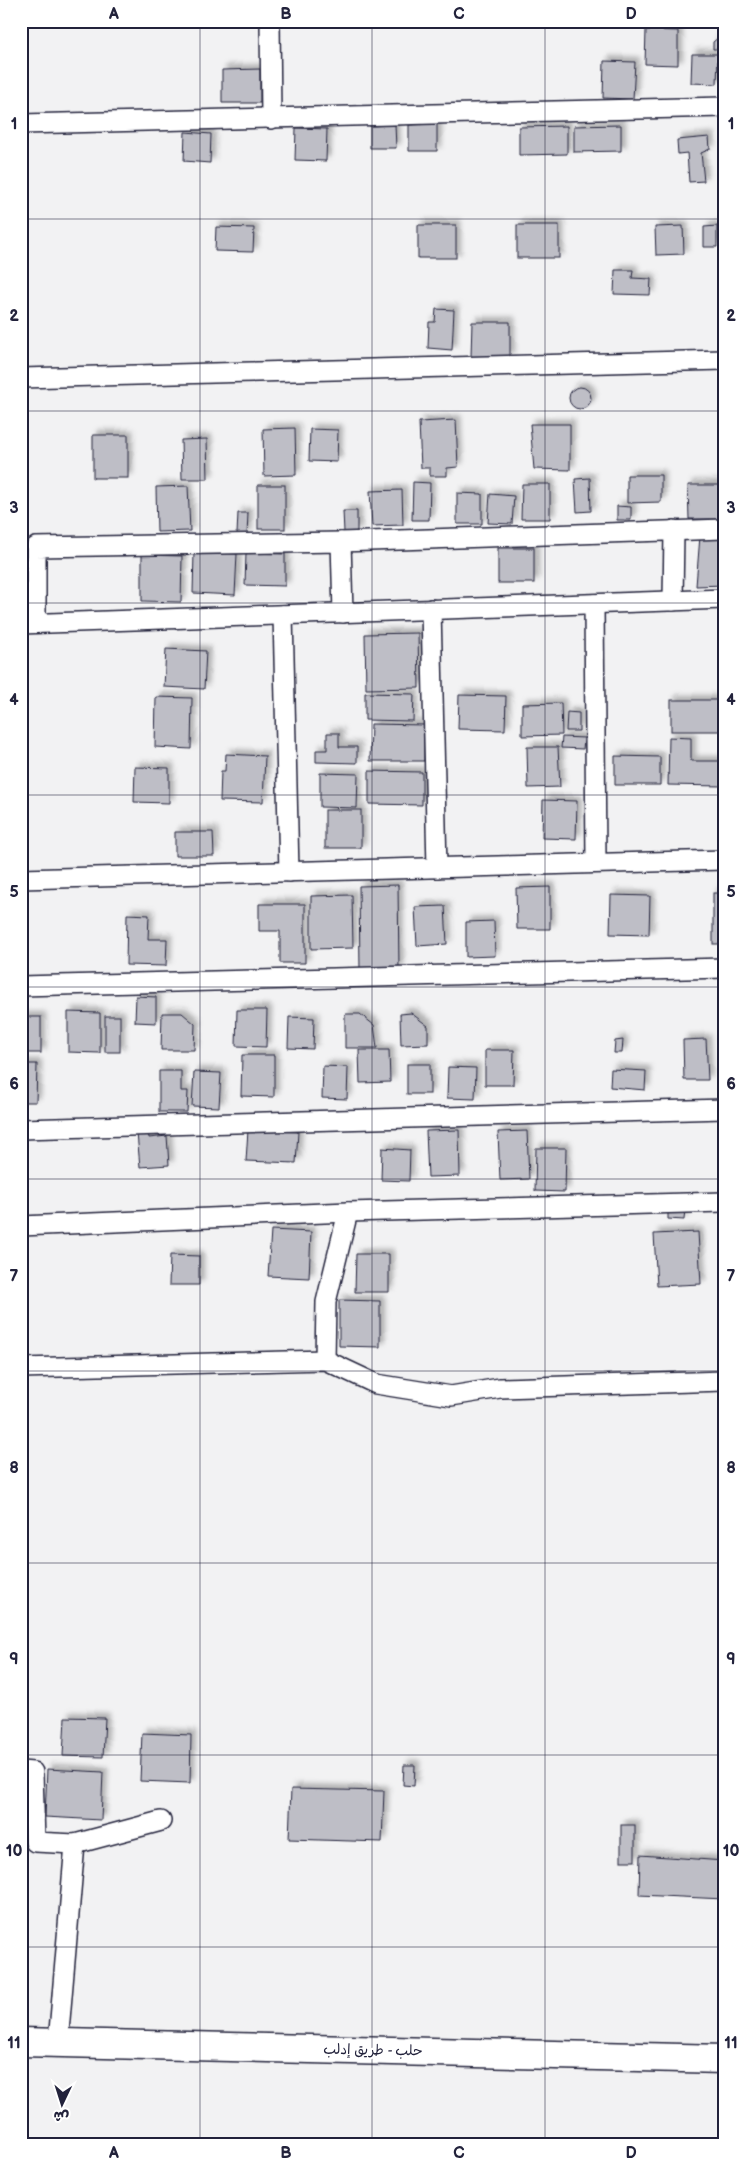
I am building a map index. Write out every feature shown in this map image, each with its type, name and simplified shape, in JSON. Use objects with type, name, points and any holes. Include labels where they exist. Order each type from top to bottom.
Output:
[{"type":"highway","name":"حلب - طريق إدلب","points":[[21,2042],[724,2059]]},
{"type":"street","points":[[270,21],[271,119]]},
{"type":"street","points":[[21,124],[724,107]]},
{"type":"street","points":[[21,378],[724,360]]},
{"type":"street","points":[[724,529],[341,542],[36,548],[28,623],[724,599]]},
{"type":"street","points":[[673,601],[674,530]]},
{"type":"street","points":[[341,542],[343,613]]},
{"type":"street","points":[[594,604],[596,863]]},
{"type":"street","points":[[431,609],[437,868]]},
{"type":"street","points":[[283,615],[289,872]]},
{"type":"street","points":[[21,879],[724,860]]},
{"type":"street","points":[[21,986],[724,968]]},
{"type":"street","points":[[21,1129],[724,1109]]},
{"type":"street","points":[[21,1226],[348,1212],[724,1202]]},
{"type":"street","points":[[325,1360],[326,1302],[348,1212]]},
{"type":"street","points":[[21,1368],[325,1360],[376,1384],[451,1396],[500,1388],[724,1381]]},
{"type":"street","points":[[21,1771],[33,1772],[36,1842],[75,1844],[161,1821]]},
{"type":"street","points":[[58,2043],[75,1844]]},
{"type":"building","points":[[722,27],[724,49],[713,49],[713,42],[720,36]]},
{"type":"building","points":[[646,30],[678,31],[678,65],[645,64]]},
{"type":"building","points":[[692,54],[718,54],[717,84],[691,83]]},
{"type":"building","points":[[604,61],[635,62],[633,99],[603,98]]},
{"type":"building","points":[[260,69],[260,103],[222,103],[222,70]]},
{"type":"building","points":[[437,124],[437,151],[409,151],[409,125]]},
{"type":"building","points":[[395,125],[396,148],[370,148],[370,126]]},
{"type":"building","points":[[621,125],[621,151],[574,152],[574,126]]},
{"type":"building","points":[[567,126],[567,154],[519,155],[519,127]]},
{"type":"building","points":[[296,128],[327,129],[326,161],[295,160]]},
{"type":"building","points":[[185,132],[211,134],[210,163],[184,161]]},
{"type":"building","points":[[709,137],[710,149],[701,153],[704,181],[689,182],[687,153],[678,154],[677,140]]},
{"type":"building","points":[[418,225],[456,225],[456,258],[418,258]]},
{"type":"building","points":[[517,225],[559,225],[559,258],[517,258]]},
{"type":"building","points":[[683,226],[684,254],[656,255],[655,227]]},
{"type":"building","points":[[717,226],[717,247],[704,247],[704,227]]},
{"type":"building","points":[[216,227],[254,228],[253,252],[215,251]]},
{"type":"building","points":[[615,270],[633,270],[632,278],[651,279],[650,295],[614,294]]},
{"type":"building","points":[[436,309],[454,310],[452,350],[428,348],[429,322],[435,322]]},
{"type":"building","points":[[472,322],[510,322],[510,357],[471,357]]},
{"type":"building","points":[[580,387],[588,390],[591,398],[588,406],[580,409],[572,406],[569,398],[572,390]]},
{"type":"building","points":[[456,420],[458,467],[447,468],[447,476],[430,476],[430,468],[421,468],[419,422]]},
{"type":"building","points":[[530,424],[570,424],[570,470],[534,469]]},
{"type":"building","points":[[295,428],[296,475],[264,476],[263,429]]},
{"type":"building","points":[[310,429],[338,430],[337,462],[309,461]]},
{"type":"building","points":[[93,435],[128,435],[128,478],[93,478]]},
{"type":"building","points":[[207,439],[208,479],[182,479],[181,440]]},
{"type":"building","points":[[627,475],[661,475],[661,502],[627,503]]},
{"type":"building","points":[[590,478],[591,511],[577,512],[575,479]]},
{"type":"building","points":[[413,482],[430,483],[429,520],[412,520]]},
{"type":"building","points":[[522,484],[550,484],[550,519],[521,519]]},
{"type":"building","points":[[258,485],[285,485],[285,529],[258,529]]},
{"type":"building","points":[[688,485],[722,485],[722,519],[689,519]]},
{"type":"building","points":[[188,486],[190,531],[157,532],[156,487]]},
{"type":"building","points":[[402,490],[403,525],[372,526],[370,491]]},
{"type":"building","points":[[457,493],[482,494],[482,524],[457,524]]},
{"type":"building","points":[[490,494],[514,496],[512,524],[488,523]]},
{"type":"building","points":[[617,506],[631,507],[631,520],[617,520]]},
{"type":"building","points":[[343,511],[357,511],[357,532],[344,532]]},
{"type":"building","points":[[238,513],[248,513],[247,535],[237,534]]},
{"type":"building","points":[[700,536],[724,537],[724,585],[696,586]]},
{"type":"building","points":[[498,548],[534,548],[534,583],[498,583]]},
{"type":"building","points":[[194,552],[237,554],[235,595],[193,593]]},
{"type":"building","points":[[246,553],[285,554],[285,586],[245,585]]},
{"type":"building","points":[[142,555],[182,556],[181,602],[142,601]]},
{"type":"building","points":[[418,633],[419,688],[366,689],[365,634]]},
{"type":"building","points":[[166,649],[206,651],[204,689],[164,687]]},
{"type":"building","points":[[365,693],[414,694],[413,721],[365,720]]},
{"type":"building","points":[[459,695],[506,696],[505,730],[458,729]]},
{"type":"building","points":[[156,697],[192,698],[191,749],[155,747]]},
{"type":"building","points":[[671,700],[721,700],[721,731],[671,731]]},
{"type":"building","points":[[561,703],[562,735],[522,736],[522,704]]},
{"type":"building","points":[[567,712],[579,713],[579,731],[566,731]]},
{"type":"building","points":[[371,724],[424,725],[424,761],[370,761]]},
{"type":"building","points":[[327,733],[339,733],[339,747],[357,747],[357,763],[316,762],[316,750],[327,750]]},
{"type":"building","points":[[562,737],[584,738],[583,749],[561,748]]},
{"type":"building","points":[[669,737],[691,738],[691,761],[723,761],[722,786],[668,785]]},
{"type":"building","points":[[527,747],[558,747],[560,787],[528,788]]},
{"type":"building","points":[[226,754],[265,756],[263,802],[220,801],[221,771],[225,771]]},
{"type":"building","points":[[615,756],[660,757],[660,785],[615,785]]},
{"type":"building","points":[[135,767],[169,768],[169,803],[134,802]]},
{"type":"building","points":[[369,771],[422,772],[422,805],[369,804]]},
{"type":"building","points":[[320,773],[358,774],[357,808],[320,807]]},
{"type":"building","points":[[543,800],[577,801],[576,839],[542,838]]},
{"type":"building","points":[[325,810],[361,810],[361,848],[325,848]]},
{"type":"building","points":[[175,832],[213,832],[214,856],[175,856]]},
{"type":"building","points":[[398,885],[399,970],[360,970],[359,886]]},
{"type":"building","points":[[550,887],[550,929],[517,929],[516,888]]},
{"type":"building","points":[[713,893],[724,893],[724,944],[713,944]]},
{"type":"building","points":[[352,895],[353,948],[311,949],[311,896]]},
{"type":"building","points":[[611,895],[650,896],[649,935],[610,934]]},
{"type":"building","points":[[259,904],[305,904],[305,963],[280,963],[280,931],[259,931]]},
{"type":"building","points":[[445,906],[447,944],[417,946],[415,907]]},
{"type":"building","points":[[127,914],[149,915],[148,939],[167,939],[166,966],[126,965]]},
{"type":"building","points":[[494,921],[495,956],[466,957],[466,922]]},
{"type":"building","points":[[136,996],[156,997],[156,1023],[135,1022]]},
{"type":"building","points":[[237,1010],[267,1010],[266,1047],[236,1046]]},
{"type":"building","points":[[68,1012],[100,1013],[100,1053],[68,1052]]},
{"type":"building","points":[[162,1013],[182,1013],[195,1024],[194,1050],[161,1050]]},
{"type":"building","points":[[411,1013],[428,1026],[428,1044],[401,1045],[400,1014]]},
{"type":"building","points":[[345,1014],[360,1014],[374,1025],[377,1048],[345,1048]]},
{"type":"building","points":[[105,1016],[120,1016],[120,1052],[105,1052]]},
{"type":"building","points":[[21,1017],[41,1017],[41,1053],[21,1053]]},
{"type":"building","points":[[289,1017],[314,1018],[313,1049],[288,1048]]},
{"type":"building","points":[[706,1039],[708,1080],[684,1080],[683,1040]]},
{"type":"building","points":[[623,1040],[622,1053],[614,1053],[615,1041]]},
{"type":"building","points":[[359,1050],[389,1050],[390,1082],[360,1083]]},
{"type":"building","points":[[485,1050],[514,1050],[513,1085],[485,1085]]},
{"type":"building","points":[[242,1055],[274,1055],[274,1097],[241,1096]]},
{"type":"building","points":[[21,1064],[37,1064],[36,1102],[21,1102]]},
{"type":"building","points":[[407,1064],[430,1064],[430,1094],[407,1094]]},
{"type":"building","points":[[323,1066],[348,1067],[347,1099],[322,1098]]},
{"type":"building","points":[[448,1067],[476,1068],[475,1099],[447,1098]]},
{"type":"building","points":[[611,1069],[646,1071],[645,1090],[610,1087]]},
{"type":"building","points":[[159,1071],[181,1071],[181,1091],[188,1091],[187,1112],[159,1112]]},
{"type":"building","points":[[194,1072],[221,1073],[219,1107],[192,1106]]},
{"type":"building","points":[[248,1130],[298,1132],[296,1163],[246,1161]]},
{"type":"building","points":[[459,1130],[460,1176],[428,1177],[426,1131]]},
{"type":"building","points":[[527,1131],[529,1179],[500,1180],[498,1132]]},
{"type":"building","points":[[148,1132],[149,1138],[167,1136],[169,1165],[140,1167],[137,1133]]},
{"type":"building","points":[[382,1148],[410,1150],[409,1181],[381,1180]]},
{"type":"building","points":[[536,1148],[566,1148],[565,1192],[535,1191]]},
{"type":"building","points":[[668,1207],[685,1208],[684,1220],[668,1219]]},
{"type":"building","points":[[271,1230],[311,1232],[309,1278],[268,1276]]},
{"type":"building","points":[[698,1232],[701,1284],[657,1286],[654,1234]]},
{"type":"building","points":[[356,1254],[389,1254],[389,1292],[355,1292]]},
{"type":"building","points":[[170,1255],[199,1256],[199,1285],[169,1285]]},
{"type":"building","points":[[339,1300],[380,1301],[380,1347],[339,1346]]},
{"type":"building","points":[[65,1717],[105,1718],[103,1757],[63,1756]]},
{"type":"building","points":[[142,1733],[191,1735],[190,1783],[140,1781]]},
{"type":"building","points":[[404,1765],[415,1765],[414,1786],[403,1785]]},
{"type":"building","points":[[47,1769],[103,1772],[101,1820],[45,1817]]},
{"type":"building","points":[[291,1789],[384,1791],[382,1842],[289,1839]]},
{"type":"building","points":[[21,1797],[25,1797],[22,1854],[21,1854]]},
{"type":"building","points":[[621,1825],[635,1825],[635,1861],[621,1861]]},
{"type":"building","points":[[640,1855],[724,1861],[724,1899],[639,1895]]}]
